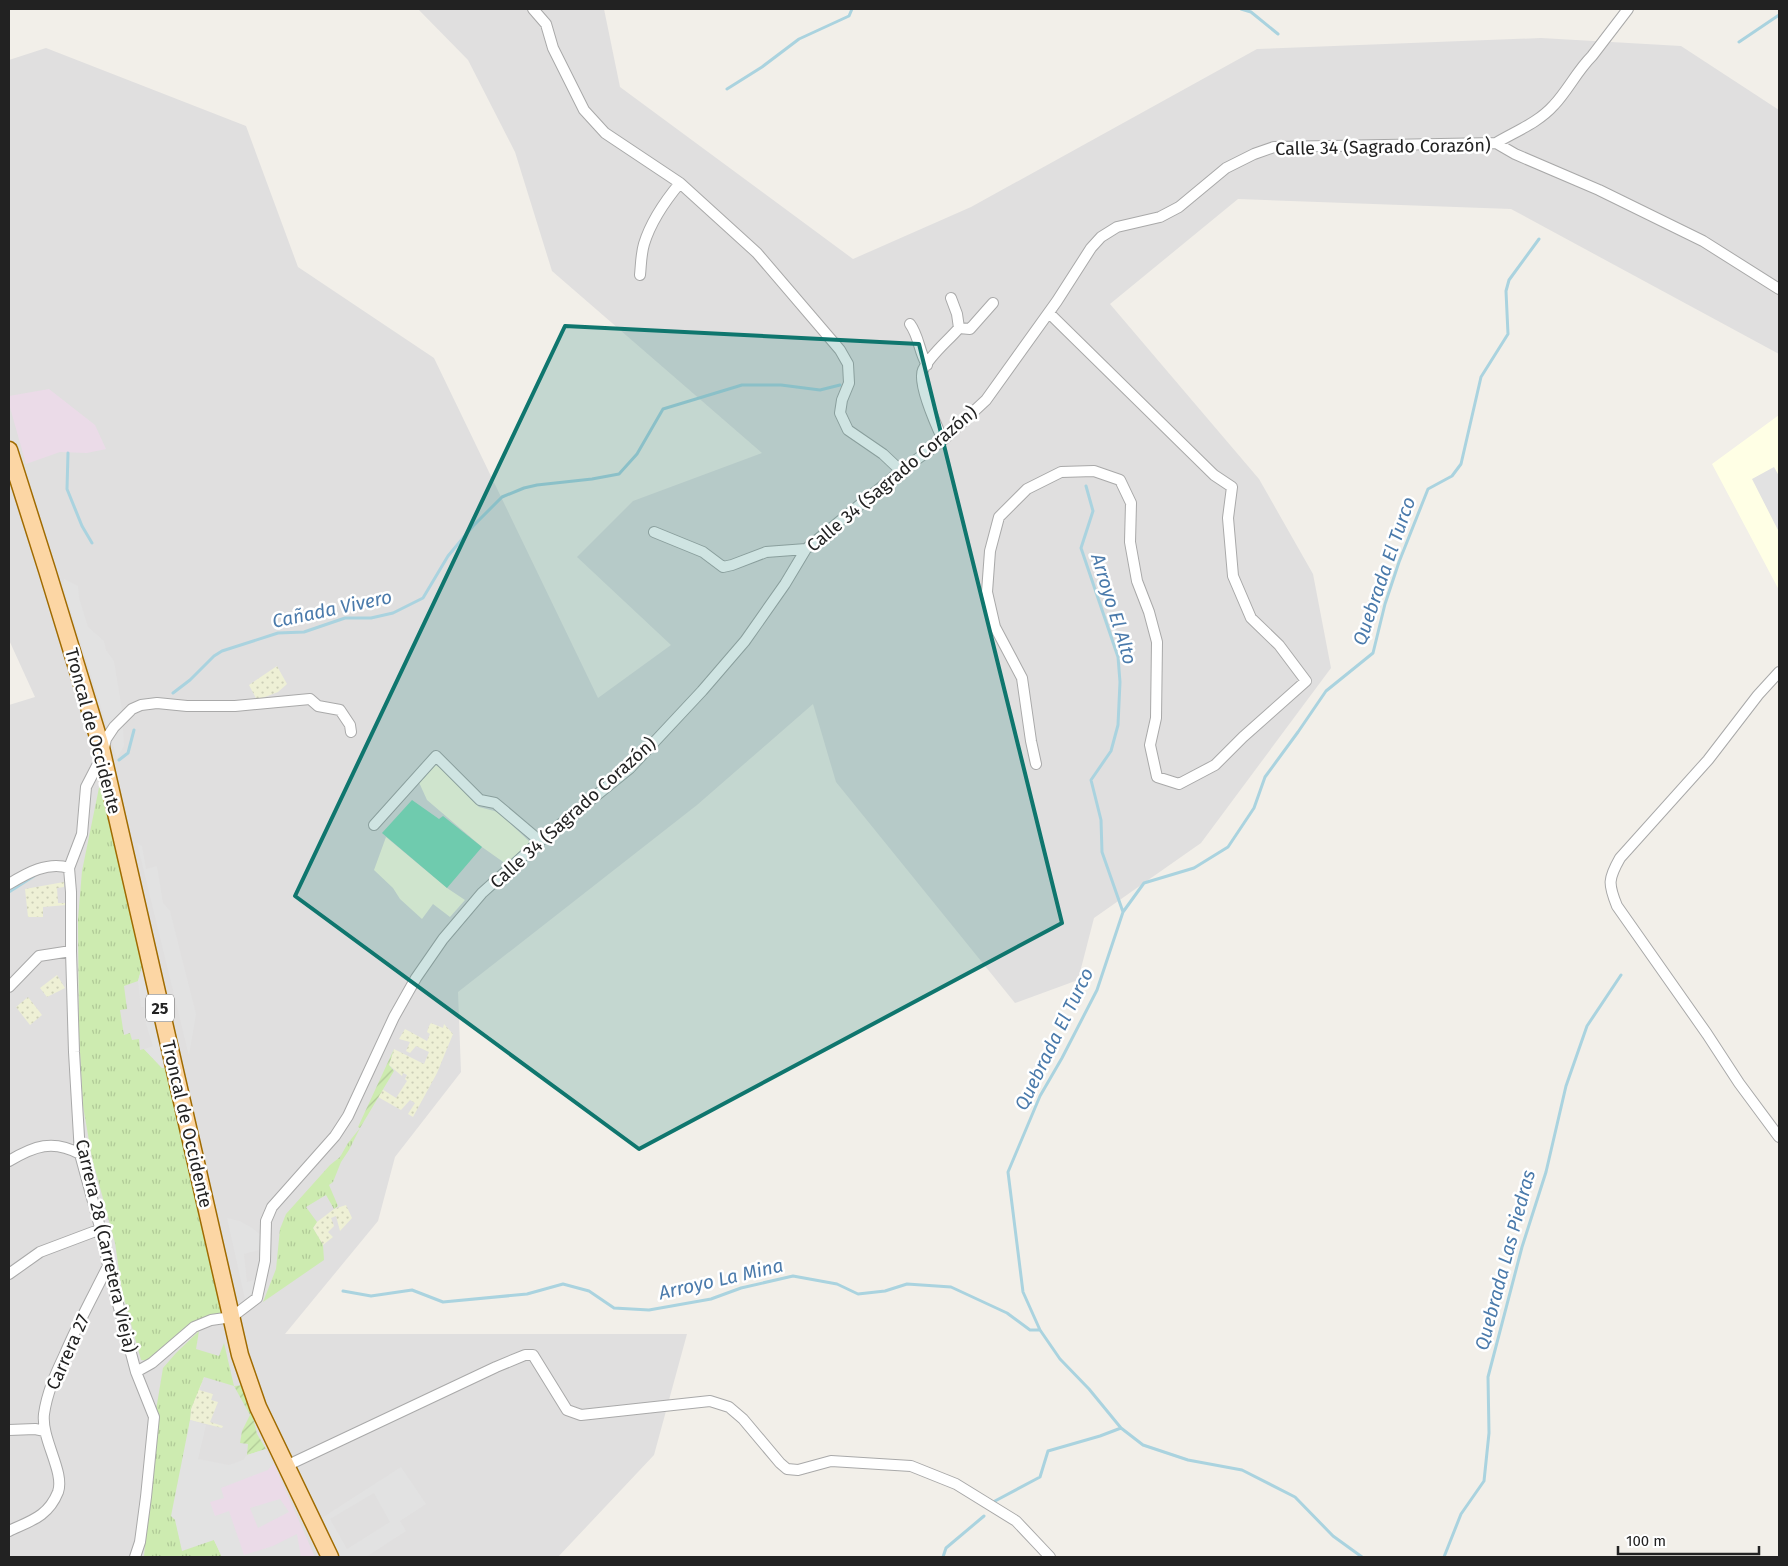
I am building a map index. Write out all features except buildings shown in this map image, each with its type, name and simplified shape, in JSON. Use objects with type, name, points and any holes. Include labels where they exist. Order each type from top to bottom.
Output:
[{"type":"main road","name":"Troncal de Occidente","points":[[9,450],[102,756],[240,1355],[258,1407],[330,1557]]},
{"type":"street","points":[[533,9],[546,24],[553,48],[584,110],[605,133],[680,183],[758,253],[840,350],[848,364],[849,383],[842,400],[840,413],[848,430],[882,454],[901,471]]},
{"type":"street","points":[[1496,143],[1530,125],[1553,107],[1584,63],[1592,56],[1628,9]]},
{"type":"street","name":"Calle 34 (Sagrado Corazón)","points":[[232,1317],[257,1298],[266,1261],[266,1221],[272,1207],[335,1136],[348,1116],[394,1017],[426,962],[482,894],[540,841],[630,768],[702,691],[745,641],[785,584],[806,549],[901,471],[943,440],[986,400],[1101,237],[1117,227],[1160,217],[1179,207],[1226,168],[1254,154],[1274,147],[1370,147],[1496,143],[1515,154],[1599,190],[1646,215],[1703,241],[1779,288]]},
{"type":"street","points":[[640,275],[644,244],[651,226],[666,199],[680,183]]},
{"type":"street","points":[[943,440],[924,390],[922,372],[959,328],[957,314],[951,298]]},
{"type":"street","points":[[959,328],[970,329],[993,303]]},
{"type":"street","points":[[1036,764],[1022,678],[995,627],[987,592],[990,551],[999,517],[1027,489],[1061,472],[1094,470],[1120,480],[1132,503],[1130,542],[1137,581],[1149,612],[1157,642],[1156,718],[1150,745],[1157,777],[1179,784],[1215,765],[1306,681],[1296,665],[1279,645],[1251,618],[1233,576],[1228,518],[1232,487],[1214,475],[1049,313]]},
{"type":"street","points":[[910,324],[915,331],[921,355],[927,365]]},
{"type":"street","points":[[654,532],[703,552],[723,567],[766,552],[806,549]]},
{"type":"street","points":[[1779,672],[1758,695],[1708,760],[1620,858],[1613,871],[1609,887],[1617,906],[1739,1083],[1779,1137]]},
{"type":"street","name":"Carrera 28 (Carretera Vieja)","points":[[135,1557],[140,1542],[154,1417],[136,1372],[108,1266],[101,1229],[80,1154],[74,1052],[69,868],[82,834],[86,787],[102,756],[106,739],[114,727],[132,709],[141,704],[235,706],[310,699],[318,706],[340,710],[350,724],[351,732]]},
{"type":"street","points":[[374,825],[436,756],[480,800],[495,803],[540,841]]},
{"type":"street","points":[[9,884],[45,866],[59,864],[69,868]]},
{"type":"street","points":[[9,988],[39,956],[71,951]]},
{"type":"street","points":[[9,1161],[43,1145],[70,1148],[80,1154]]},
{"type":"street","points":[[9,1274],[40,1252],[101,1229]]},
{"type":"street","name":"Carrera 27","points":[[9,1532],[45,1513],[58,1490],[59,1478],[45,1432],[44,1416],[50,1388],[71,1338],[108,1266]]},
{"type":"street","points":[[136,1372],[152,1363],[194,1327],[211,1320],[232,1317]]},
{"type":"street","points":[[286,1466],[496,1367],[525,1355],[532,1355],[567,1410],[572,1413],[581,1415],[710,1401],[729,1407],[743,1418],[787,1469],[798,1470],[831,1461],[911,1466],[956,1484],[1016,1520],[1050,1557]]},
{"type":"street","points":[[9,1430],[35,1428],[45,1432]]},
{"type":"highlighted area","points":[[565,326],[919,344],[1062,923],[639,1149],[295,896]]},
{"type":"shaded area","points":[[418,9],[604,9],[620,87],[853,259],[971,207],[1257,49],[1541,38],[1681,46],[1779,110],[1779,354],[1511,209],[1238,199],[1110,304],[1259,479],[1313,574],[1331,668],[1201,843],[1094,918],[1078,980],[1015,1003],[836,782],[813,704],[697,805],[458,992],[461,1072],[395,1157],[378,1221],[285,1334],[687,1334],[654,1455],[558,1557],[9,1557],[9,705],[35,697],[9,640],[9,60],[46,48],[246,126],[298,267],[434,358],[598,698],[671,645],[577,557],[633,501],[762,453],[552,271],[515,152],[468,60]]},
{"type":"shaded area","points":[[49,389],[95,425],[106,449],[87,453],[60,452],[26,464],[9,404],[9,396]]},
{"type":"shaded area","points":[[1779,415],[1779,590],[1712,464]]},
{"type":"shaded area","points":[[1774,467],[1779,476],[1779,532],[1752,479]]},
{"type":"shaded area","points":[[64,579],[78,586],[79,598],[88,627],[104,641],[106,650],[114,661],[122,710],[124,746],[117,758],[63,586]]},
{"type":"shaded area","points":[[277,666],[287,684],[278,692],[257,700],[249,685]]},
{"type":"shaded area","points":[[433,764],[441,768],[479,807],[498,812],[530,842],[506,864],[482,847],[427,800],[417,778]]},
{"type":"shaded area","points":[[386,837],[447,888],[465,900],[450,917],[433,904],[422,919],[400,899],[393,888],[374,870]]},
{"type":"shaded area","points":[[137,843],[142,846],[146,869],[157,866],[163,903],[170,911],[196,1014],[189,1056]]},
{"type":"shaded area","points":[[64,882],[64,887],[57,888],[58,903],[65,903],[67,905],[43,907],[43,917],[28,917],[25,889]]},
{"type":"shaded area","points":[[144,960],[167,1068],[162,1068],[144,1049],[153,1046],[146,1024],[144,1007],[141,1007],[138,981]]},
{"type":"shaded area","points":[[57,975],[65,988],[47,997],[40,988]]},
{"type":"shaded area","points":[[28,997],[42,1015],[30,1025],[16,1007]]},
{"type":"shaded area","points":[[431,1023],[443,1028],[444,1024],[453,1034],[437,1073],[413,1117],[408,1114],[415,1103],[410,1100],[401,1110],[378,1097],[382,1089],[396,1098],[407,1081],[405,1079],[407,1075],[403,1073],[402,1076],[389,1065],[394,1049],[424,1064],[429,1052],[416,1046],[410,1053],[406,1051],[410,1042],[399,1039],[405,1029],[427,1041],[430,1034],[427,1032]]},
{"type":"shaded area","points":[[346,1205],[352,1218],[340,1231],[336,1216],[331,1218],[334,1226],[328,1232],[333,1237],[323,1245],[313,1228],[317,1222],[334,1209]]},
{"type":"shaded area","points":[[227,1218],[240,1221],[262,1236],[259,1250],[244,1254],[247,1282],[254,1280],[262,1271],[250,1301],[245,1299]]},
{"type":"shaded area","points":[[163,1368],[204,1377],[199,1390],[213,1394],[211,1400],[218,1402],[210,1422],[223,1426],[222,1428],[190,1420],[191,1409],[197,1392]]},
{"type":"shaded area","points":[[190,1420],[206,1425],[198,1459],[229,1465],[243,1460],[247,1455],[266,1449],[273,1464],[268,1470],[221,1488],[224,1498],[210,1502],[215,1516],[229,1511],[244,1555],[273,1546],[297,1534],[301,1557],[222,1557],[214,1540],[182,1551],[175,1520],[171,1516]]},
{"type":"shaded area","points":[[273,1462],[315,1557],[148,1557],[156,1481],[273,1464]]},
{"type":"shaded area","points":[[401,1467],[426,1504],[400,1521],[406,1531],[366,1557],[336,1557],[314,1523]],"holes":[[[374,1493],[390,1522],[347,1549],[330,1519]]]},
{"type":"shaded area","points":[[280,1499],[289,1512],[258,1528],[250,1508]]},
{"type":"green space","points":[[102,773],[144,960],[138,981],[124,986],[127,1009],[120,1010],[124,1035],[130,1033],[132,1040],[139,1039],[140,1050],[144,1049],[162,1068],[167,1068],[208,1256],[224,1318],[211,1319],[151,1361],[141,1360],[122,1291],[115,1243],[92,1158],[83,1106],[79,1034],[78,919],[82,871]]},
{"type":"green space","points":[[412,800],[439,819],[443,816],[482,847],[447,888],[382,833]]},
{"type":"green space","points":[[394,1049],[389,1065],[394,1071],[360,1128],[358,1127]]},
{"type":"green space","points":[[360,1128],[341,1162],[333,1182],[329,1185],[338,1206],[334,1209],[326,1195],[306,1207],[317,1222],[313,1228],[323,1245],[324,1260],[263,1302],[276,1269],[280,1229],[286,1214],[330,1165],[340,1157]]},
{"type":"green space","points":[[199,1331],[196,1349],[219,1356],[224,1343],[234,1386],[204,1377],[191,1409],[182,1473],[175,1498],[175,1519],[214,1540],[222,1557],[144,1557],[155,1416],[163,1368]]},
{"type":"green space","points":[[245,1385],[257,1434],[266,1449],[247,1455],[248,1444],[240,1443],[242,1431],[250,1415],[234,1386]]},
{"type":"waterway","points":[[727,89],[762,67],[799,39],[849,16],[852,9]]},
{"type":"waterway","points":[[1241,9],[1251,12],[1278,34]]},
{"type":"waterway","points":[[1739,42],[1779,15]]},
{"type":"waterway","name":"Quebrada El Turco","points":[[1362,1557],[1333,1536],[1295,1497],[1242,1470],[1188,1460],[1143,1445],[1121,1428],[1089,1389],[1060,1359],[1040,1330],[1023,1292],[1008,1172],[1040,1096],[1097,990],[1123,912],[1144,883],[1194,868],[1228,847],[1254,808],[1265,777],[1326,691],[1373,653],[1385,604],[1399,562],[1428,489],[1452,476],[1461,464],[1481,377],[1508,334],[1506,291],[1509,280],[1539,239]]},
{"type":"waterway","name":"Cañada Vivero","points":[[173,693],[222,651],[278,633],[304,632],[345,618],[371,618],[393,613],[423,598],[448,556],[473,526],[502,497],[537,485],[619,474],[637,454],[663,409],[742,385],[781,385],[820,390],[840,385]]},
{"type":"waterway","points":[[68,453],[67,489],[82,526],[92,543]]},
{"type":"waterway","name":"Arroyo El Alto","points":[[1086,486],[1093,511],[1081,548],[1118,657],[1120,682],[1118,725],[1111,751],[1091,780],[1101,820],[1102,852],[1123,912]]},
{"type":"waterway","points":[[119,760],[128,753],[134,730]]},
{"type":"waterway","points":[[9,892],[34,876]]},
{"type":"waterway","name":"Quebrada Las Piedras","points":[[1444,1557],[1461,1514],[1484,1481],[1489,1433],[1488,1377],[1522,1247],[1546,1172],[1566,1086],[1587,1026],[1621,975]]},
{"type":"waterway","name":"Arroyo La Mina","points":[[343,1291],[371,1296],[412,1290],[443,1302],[527,1294],[563,1284],[589,1291],[614,1308],[649,1310],[711,1299],[741,1288],[793,1276],[837,1284],[858,1294],[885,1291],[907,1284],[951,1287],[1007,1313],[1030,1330],[1040,1330]]},
{"type":"waterway","points":[[995,1501],[1040,1477],[1048,1451],[1121,1428]]},
{"type":"waterway","points":[[943,1557],[946,1548],[984,1516]]}]
